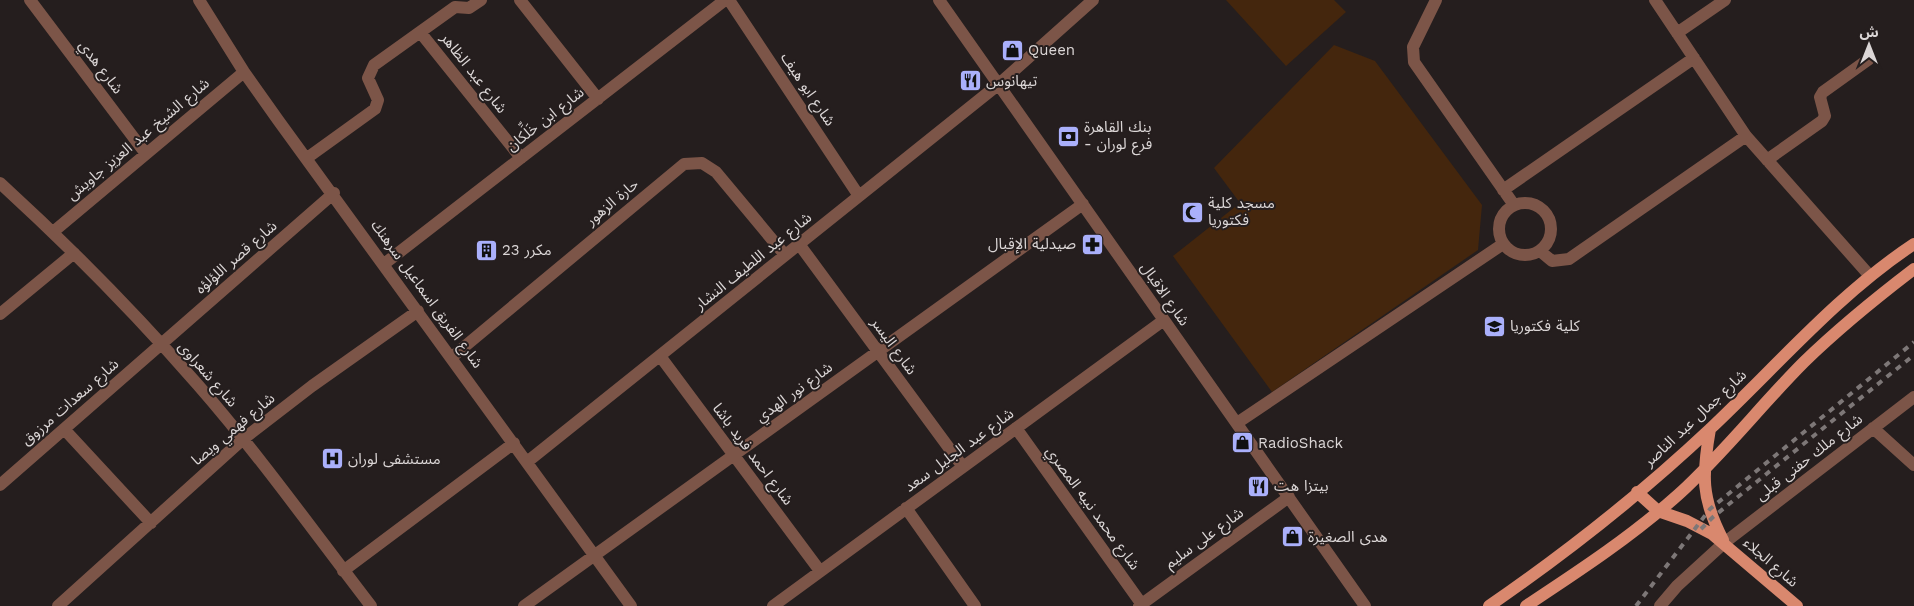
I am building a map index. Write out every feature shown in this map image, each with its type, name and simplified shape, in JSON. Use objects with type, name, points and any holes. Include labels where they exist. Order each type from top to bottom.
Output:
[{"type":"main road","name":"شارع جمال عبد الناصر","points":[[1489,606],[1575,542],[1637,492],[1710,429],[1829,312],[1870,276],[1914,244]]},
{"type":"main road","points":[[1526,606],[1624,541],[1703,470],[1810,356],[1853,317],[1914,268]]},
{"type":"main road","name":"شارع الجلاء","points":[[1710,429],[1703,470],[1706,499],[1724,543]]},
{"type":"main road","points":[[1637,492],[1658,511]]},
{"type":"main road","name":"شارع الجلاء","points":[[1658,511],[1696,525],[1724,543],[1797,606]]},
{"type":"street","name":"شارع هدي","points":[[30,0],[146,154]]},
{"type":"street","name":"شارع الفريق اسماعيل سرهنك","points":[[199,0],[244,72],[334,193],[631,606]]},
{"type":"street","points":[[307,158],[375,109],[378,100],[368,78],[370,68],[455,7],[469,8],[481,0]]},
{"type":"street","points":[[520,0],[598,99]]},
{"type":"street","name":"شارع ابن خَلِّكان","points":[[384,264],[727,0]]},
{"type":"street","name":"شارع ابو هيف","points":[[727,0],[859,196]]},
{"type":"street","name":"شارع الاقبال","points":[[939,0],[1365,606]]},
{"type":"street","name":"شارع عبد اللطيف النشار","points":[[527,462],[999,84],[1093,0]]},
{"type":"street","points":[[1436,0],[1413,47],[1414,62],[1514,205]]},
{"type":"street","points":[[1655,0],[1746,136],[1870,276]]},
{"type":"street","points":[[1677,33],[1725,0]]},
{"type":"street","name":"شارع عبد الظاهر","points":[[420,32],[521,158]]},
{"type":"street","points":[[1503,190],[1694,58]]},
{"type":"street","points":[[1767,160],[1822,121],[1825,116],[1820,97],[1822,92],[1869,59]]},
{"type":"street","name":"شارع الشيخ عبد العزيز جاويش","points":[[53,232],[244,72]]},
{"type":"street","points":[[1540,251],[1552,261],[1569,259],[1746,136]]},
{"type":"street","name":"حارة الزهور","points":[[452,357],[684,164],[702,164],[716,172],[785,255]]},
{"type":"street","name":"شارع شعراوى","points":[[0,183],[74,253],[199,386],[371,606]]},
{"type":"street","name":"شارع قصر اللؤلؤه","points":[[161,344],[334,193]]},
{"type":"street","points":[[1527,203],[1539,207],[1548,216],[1552,229],[1549,241],[1540,251],[1528,256],[1514,254],[1503,244],[1498,230],[1502,215],[1514,205],[1527,203]]},
{"type":"street","name":"شارع نور الهدي","points":[[524,606],[1083,204]]},
{"type":"street","name":"شارع اليسر","points":[[799,244],[963,467]]},
{"type":"street","points":[[1236,423],[1503,244]]},
{"type":"street","points":[[0,314],[74,253]]},
{"type":"street","name":"شارع فهمي ويصا","points":[[58,606],[242,440],[312,386],[418,311]]},
{"type":"street","name":"شارع عبد الجليل سعد","points":[[781,604],[820,572],[906,508],[1164,320]]},
{"type":"street","name":"شارع سعدات مرزوق","points":[[0,485],[161,344]]},
{"type":"street","name":"شارع احمد فريد باشا","points":[[660,356],[820,572]]},
{"type":"street","name":"شارع ملك حفنى قبلى","points":[[1660,606],[1677,586],[1724,543],[1914,397]]},
{"type":"street","name":"شارع محمد نبيه المصري","points":[[1016,428],[1141,605]]},
{"type":"street","points":[[1873,428],[1914,465]]},
{"type":"street","points":[[64,429],[151,522]]},
{"type":"street","points":[[344,570],[514,443]]},
{"type":"street","name":"شارع على سليم","points":[[1141,605],[1289,497]]},
{"type":"street","points":[[906,508],[975,606]]},
{"type":"shaded area","points":[[1226,0],[1334,0],[1346,12],[1286,66]]},
{"type":"shaded area","points":[[1334,45],[1375,61],[1482,205],[1478,250],[1272,392],[1173,256],[1240,203],[1214,168]]},
{"type":"railway","points":[[1636,606],[1710,509],[1914,342]]},
{"type":"railway","points":[[1701,529],[1713,517],[1914,355]]},
{"type":"place","name":"Queen","points":[[1012,50]]},
{"type":"place","name":"تيهانوس","points":[[970,81]]},
{"type":"place","name":"بنك القاهرة - فرع لوران","points":[[1068,136]]},
{"type":"place","name":"مسجد كلية فكتوريا","points":[[1192,212]]},
{"type":"place","name":"صيدلية الإقبال","points":[[1092,244]]},
{"type":"place","name":"23 مكرر","points":[[486,250]]},
{"type":"place","name":"كلية فكتوريا","points":[[1494,326]]},
{"type":"place","name":"RadioShack","points":[[1242,443]]},
{"type":"place","name":"مستشفى لوران","points":[[332,459]]},
{"type":"place","name":"بيتزا هت","points":[[1258,486]]},
{"type":"place","name":"هدى الصغيرة","points":[[1292,537]]}]
